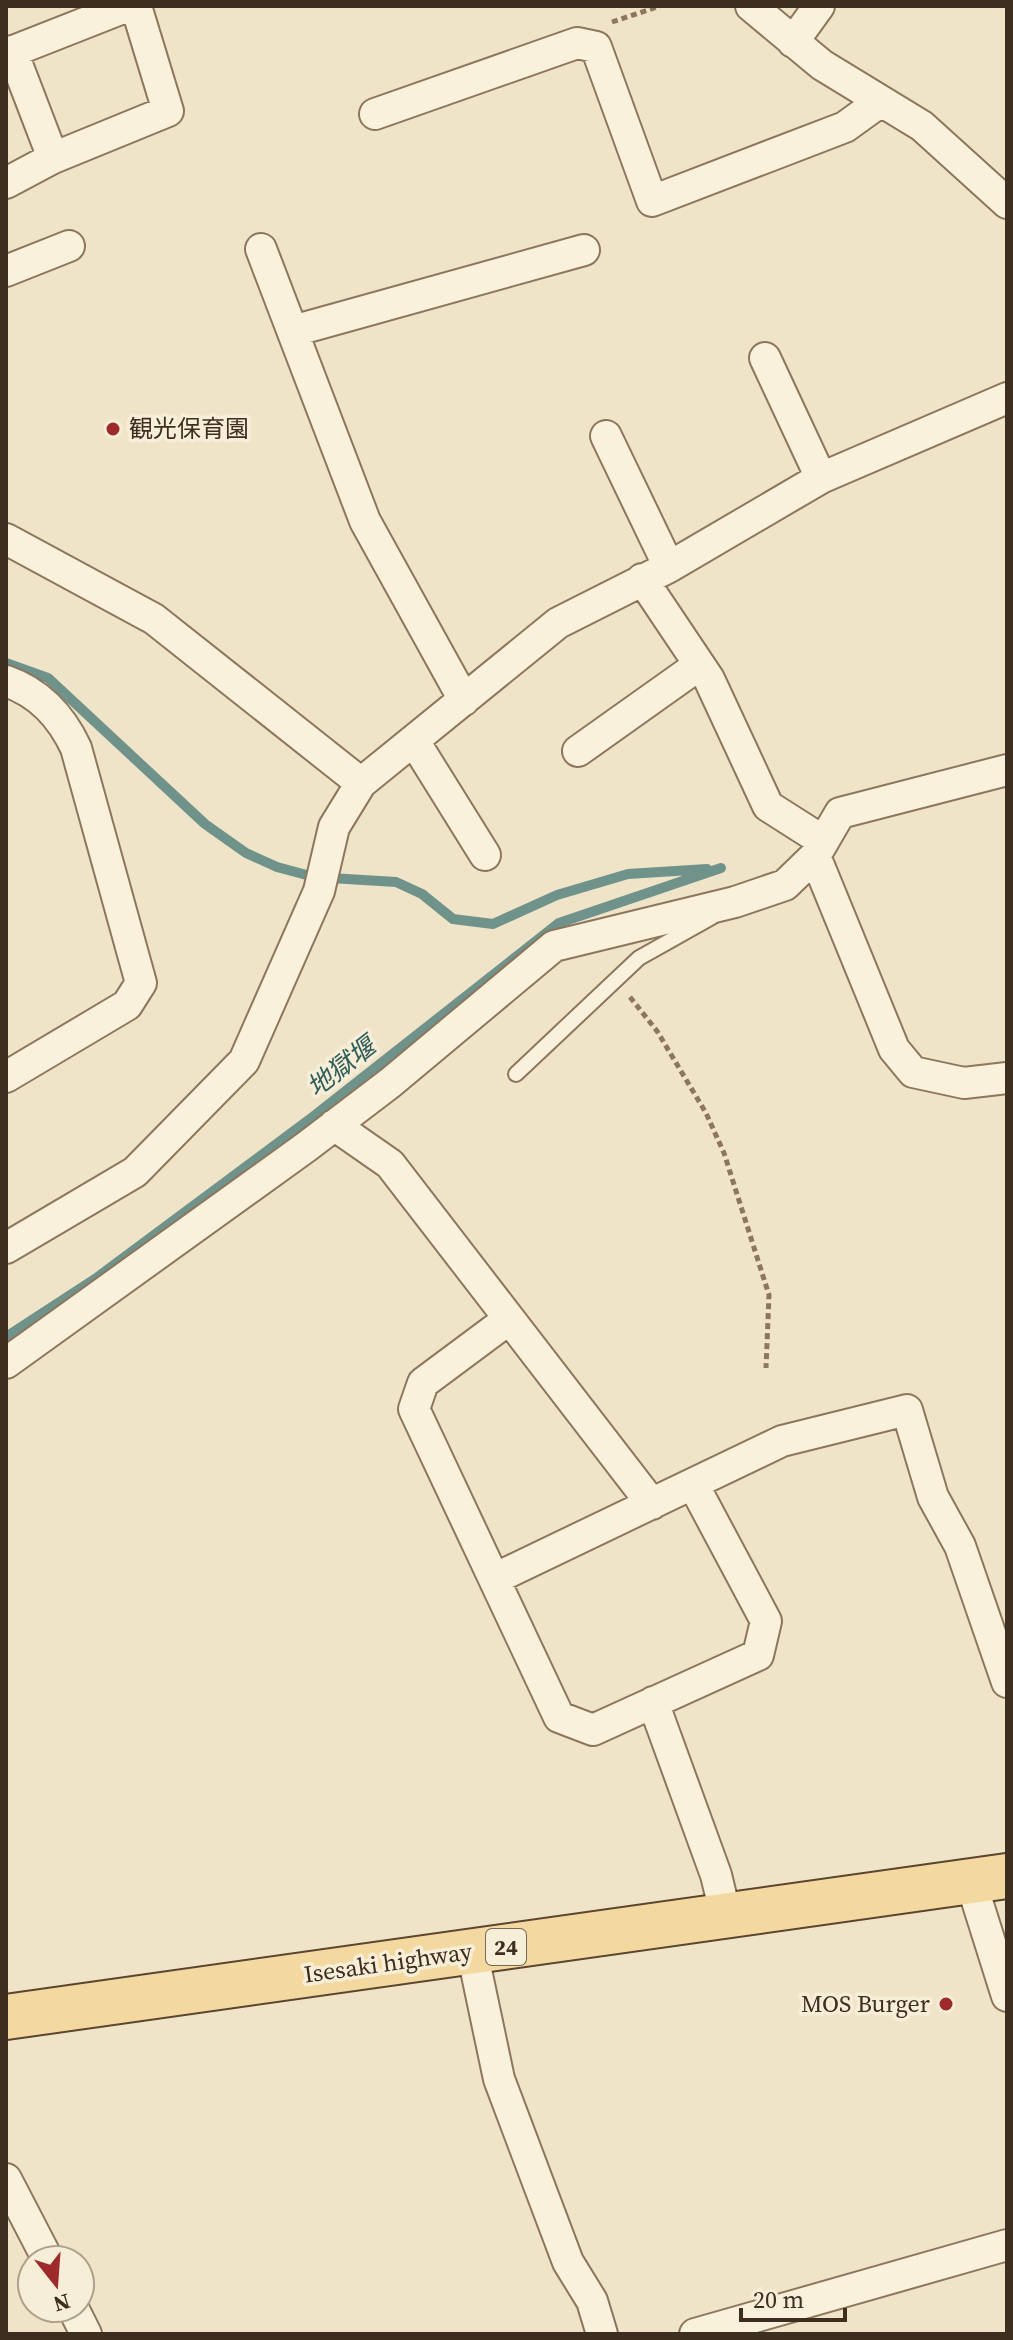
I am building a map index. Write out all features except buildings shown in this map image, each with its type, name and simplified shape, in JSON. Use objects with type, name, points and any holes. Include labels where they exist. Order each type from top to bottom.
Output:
[{"type":"main road","name":"Isesaki highway","points":[[6,2017],[989,1879]]},
{"type":"street","points":[[53,158],[9,52],[128,6]]},
{"type":"street","points":[[6,183],[53,158],[168,111],[136,6]]},
{"type":"street","points":[[751,6],[793,42],[922,126],[1007,203]]},
{"type":"street","points":[[793,42],[819,6]]},
{"type":"street","points":[[375,114],[577,43],[596,47],[652,201],[845,127],[881,101]]},
{"type":"street","points":[[6,271],[69,246]]},
{"type":"street","points":[[261,249],[365,521],[464,700]]},
{"type":"street","points":[[293,331],[584,250]]},
{"type":"street","points":[[765,358],[821,478]]},
{"type":"street","points":[[6,1248],[135,1172],[244,1061],[319,891],[334,827],[361,783],[558,623],[655,573],[821,478],[1007,398]]},
{"type":"street","points":[[606,436],[655,573],[768,806],[819,848],[894,1049],[913,1072],[964,1083],[1007,1078]]},
{"type":"street","points":[[6,539],[154,619],[361,783]]},
{"type":"street","points":[[578,751],[699,665]]},
{"type":"street","points":[[6,681],[28,688],[63,720],[76,748],[141,983],[127,1005],[6,1077]]},
{"type":"street","points":[[414,741],[485,855]]},
{"type":"street","points":[[6,1363],[57,1329],[390,1083],[554,946],[735,902],[785,885],[819,848],[840,813],[1007,770]]},
{"type":"street","points":[[334,1125],[390,1164],[652,1504]]},
{"type":"street","points":[[509,1319],[423,1383],[414,1409],[559,1717],[593,1730],[758,1655],[766,1621],[693,1484]]},
{"type":"street","points":[[494,1579],[782,1441],[907,1410],[933,1497],[996,1614],[1007,1682]]},
{"type":"street","points":[[653,1702],[716,1875],[726,1916]]},
{"type":"street","points":[[989,1879],[1007,1996]]},
{"type":"street","points":[[472,1951],[499,2079],[568,2262],[592,2301],[602,2334]]},
{"type":"street","points":[[6,2179],[40,2244]]},
{"type":"street","points":[[700,2334],[1007,2245]]},
{"type":"lane","points":[[516,1074],[639,958],[735,902]]},
{"type":"path","points":[[591,46],[608,23],[660,6]]},
{"type":"path","points":[[617,980],[657,1031],[706,1113],[724,1153],[769,1295],[766,1368]]},
{"type":"waterway","points":[[6,663],[48,678],[205,824],[246,853],[277,867],[314,877],[396,882],[422,894],[453,919],[493,924],[557,895],[628,874],[707,869]]},
{"type":"waterway","name":"地獄堰","points":[[6,1337],[95,1279],[314,1116],[559,923],[721,868]]},
{"type":"place","name":"観光保育園","points":[[113,429]]},
{"type":"place","name":"MOS Burger","points":[[946,2004]]}]
